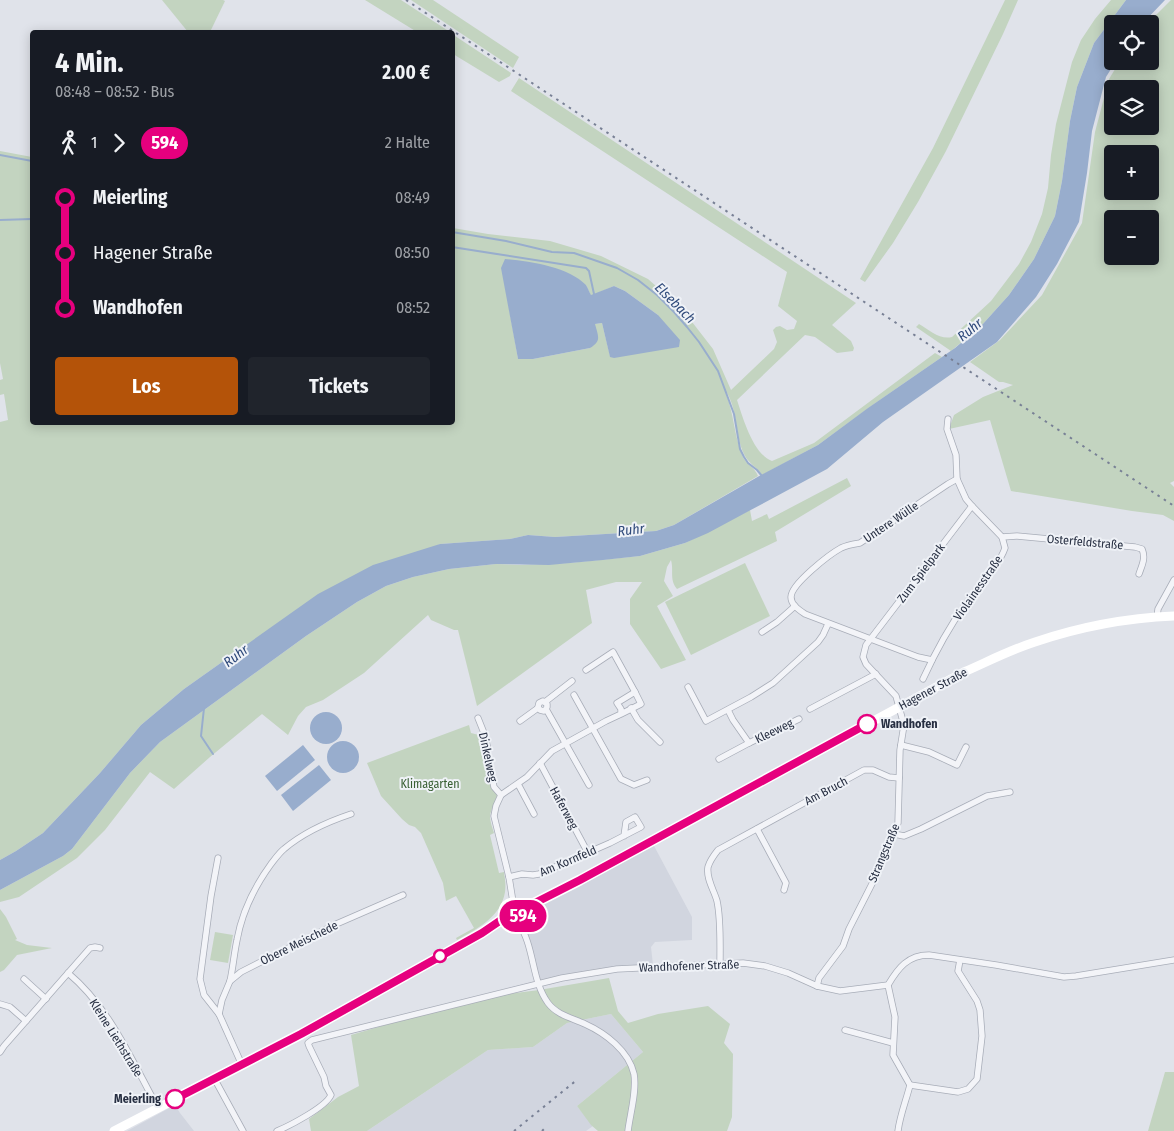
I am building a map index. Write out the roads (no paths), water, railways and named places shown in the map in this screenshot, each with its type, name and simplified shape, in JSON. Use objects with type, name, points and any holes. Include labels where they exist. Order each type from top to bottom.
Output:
[{"type":"main road","name":"Hagener Straße","points":[[523,909],[964,672],[1032,643],[1054,636],[1088,627],[1174,616]]},
{"type":"main road","points":[[508,903],[519,904],[523,909],[522,918],[518,922],[512,923],[504,918],[503,910],[508,903]]},
{"type":"main road","points":[[114,1131],[310,1029],[482,933],[504,918]]},
{"type":"street","name":"Violainesstraße","points":[[923,679],[964,606],[998,560],[1004,551],[1005,545],[1002,537],[966,498],[957,479],[956,455],[947,429],[948,419]]},
{"type":"street","name":"Untere Wülle","points":[[794,606],[791,598],[793,588],[834,552],[843,547],[860,543],[957,479]]},
{"type":"street","name":"Zum Spielpark","points":[[871,640],[972,506]]},
{"type":"street","name":"Osterfeldstraße","points":[[1002,537],[1017,536],[1135,546],[1142,549],[1144,554],[1139,574]]},
{"type":"street","points":[[1157,617],[1158,609],[1174,580]]},
{"type":"street","points":[[762,632],[778,622],[794,606],[805,614],[828,624],[918,657],[932,660]]},
{"type":"street","points":[[688,687],[706,721],[773,683],[818,642],[828,624]]},
{"type":"street","points":[[871,640],[866,645],[863,657],[866,664],[896,696],[900,707]]},
{"type":"street","points":[[513,902],[494,816],[501,795],[527,777],[552,750],[641,704],[613,652],[586,670]]},
{"type":"street","points":[[810,709],[876,674]]},
{"type":"street","points":[[520,721],[538,708],[540,702],[545,702],[572,682]]},
{"type":"street","points":[[621,714],[621,709],[617,702],[635,692]]},
{"type":"street","points":[[574,695],[621,779],[634,786],[647,780]]},
{"type":"street","points":[[545,702],[546,709],[589,785]]},
{"type":"street","name":"Strangstraße","points":[[817,986],[818,978],[843,946],[854,917],[877,874],[898,823],[900,750],[904,725],[900,707]]},
{"type":"street","points":[[538,708],[542,711],[546,709]]},
{"type":"street","points":[[631,708],[638,720],[660,742]]},
{"type":"street","name":"Kleeweg","points":[[728,710],[748,743]]},
{"type":"street","name":"Dinkelweg","points":[[478,718],[488,748],[487,754],[494,787],[501,795]]},
{"type":"street","name":"Kleeweg","points":[[719,759],[799,719]]},
{"type":"street","points":[[901,746],[929,752],[957,765],[966,747]]},
{"type":"street","name":"Haferweg","points":[[540,763],[588,853]]},
{"type":"street","name":"Am Bruch","points":[[720,964],[720,930],[717,902],[708,876],[708,868],[718,850],[864,770],[873,770],[889,777],[899,778]]},
{"type":"street","points":[[518,784],[534,814]]},
{"type":"street","points":[[894,834],[904,836],[987,796],[1010,792]]},
{"type":"street","points":[[219,1014],[222,1000],[230,981],[237,940],[244,915],[255,887],[280,852],[310,830],[352,814]]},
{"type":"street","points":[[757,830],[786,883],[784,890]]},
{"type":"street","name":"Am Kornfeld","points":[[509,877],[522,874],[539,874],[624,836]]},
{"type":"street","points":[[218,858],[200,979],[204,994],[219,1014],[242,1064]]},
{"type":"street","name":"Obere Meischede","points":[[230,981],[241,972],[291,946],[403,895]]},
{"type":"street","points":[[518,922],[529,945],[543,995],[550,1005],[557,1012],[586,1024],[602,1034],[628,1059],[634,1074],[634,1089],[628,1131]]},
{"type":"street","points":[[0,1052],[69,975],[90,948],[100,948]]},
{"type":"street","points":[[898,1131],[899,1120],[910,1085],[893,1055],[895,1016],[888,985],[905,962],[921,955],[929,955],[1064,977],[1174,960]]},
{"type":"street","points":[[910,1085],[958,1092],[968,1089],[977,1079],[982,1036],[980,1010],[958,972],[960,960]]},
{"type":"street","name":"Wandhofener Straße","points":[[276,1131],[311,1113],[331,1096],[309,1046],[308,1043],[312,1040],[539,983],[617,969],[742,963],[764,966],[788,973],[817,986],[840,991],[888,985]]},
{"type":"street","name":"Kleine Liethstraße","points":[[69,975],[103,1012],[122,1042],[158,1108]]},
{"type":"street","points":[[24,979],[46,999]]},
{"type":"street","points":[[0,1004],[10,1007],[26,1021]]},
{"type":"street","points":[[846,1030],[893,1042]]},
{"type":"street","points":[[214,1078],[243,1131]]},
{"type":"water","points":[[1126,0],[1165,0],[1151,15],[1115,15]]},
{"type":"water","name":"Ruhr","points":[[1104,30],[1104,70],[1110,70],[1104,80],[1092,131],[1079,222],[1057,264],[1036,297],[997,342],[883,422],[827,469],[708,533],[685,543],[640,556],[549,565],[496,564],[449,569],[413,577],[386,586],[357,602],[306,636],[160,742],[130,773],[72,849],[63,856],[0,890],[0,860],[43,833],[100,773],[141,725],[184,689],[318,594],[373,565],[440,544],[510,539],[528,535],[555,537],[656,531],[674,525],[818,445],[955,348],[982,325],[1009,295],[1034,259],[1055,216],[1077,87],[1094,43]]},
{"type":"water","points":[[505,259],[537,263],[559,269],[579,279],[586,285],[591,295],[614,286],[625,291],[658,315],[680,340],[679,347],[614,358],[610,357],[602,323],[595,324],[598,340],[590,348],[533,359],[518,359],[501,268]]},
{"type":"water","points":[[326,712],[332,713],[337,717],[341,722],[341,734],[337,739],[332,743],[326,744],[320,743],[315,739],[311,734],[310,728],[311,722],[315,717],[320,713]]},
{"type":"water","points":[[343,741],[349,742],[354,746],[358,751],[358,763],[354,768],[349,772],[343,773],[337,772],[332,768],[328,763],[327,757],[328,751],[332,746],[337,742]]},
{"type":"water","points":[[303,745],[315,760],[277,791],[265,776]]},
{"type":"water","points":[[319,765],[331,780],[293,811],[281,795]]},
{"type":"waterway","name":"Elsebach","points":[[0,155],[30,161]]},
{"type":"waterway","points":[[0,220],[30,219]]},
{"type":"waterway","name":"Elsebach","points":[[455,232],[506,241],[552,252],[574,253],[617,268],[638,280],[657,295],[687,327],[718,371],[734,414],[740,449],[748,463],[762,476]]},
{"type":"waterway","points":[[455,247],[586,268],[589,271],[594,294]]},
{"type":"waterway","points":[[204,708],[201,736],[213,754]]},
{"type":"railway","points":[[406,0],[452,30]]},
{"type":"railway","points":[[455,32],[1174,506]]},
{"type":"railway","points":[[514,1131],[578,1079]]},
{"type":"place","name":"Wandhofen","points":[[867,724]]},
{"type":"place","name":"Meierling","points":[[175,1099]]},
{"type":"park label","name":"Klimagarten","points":[[430,784]]}]
